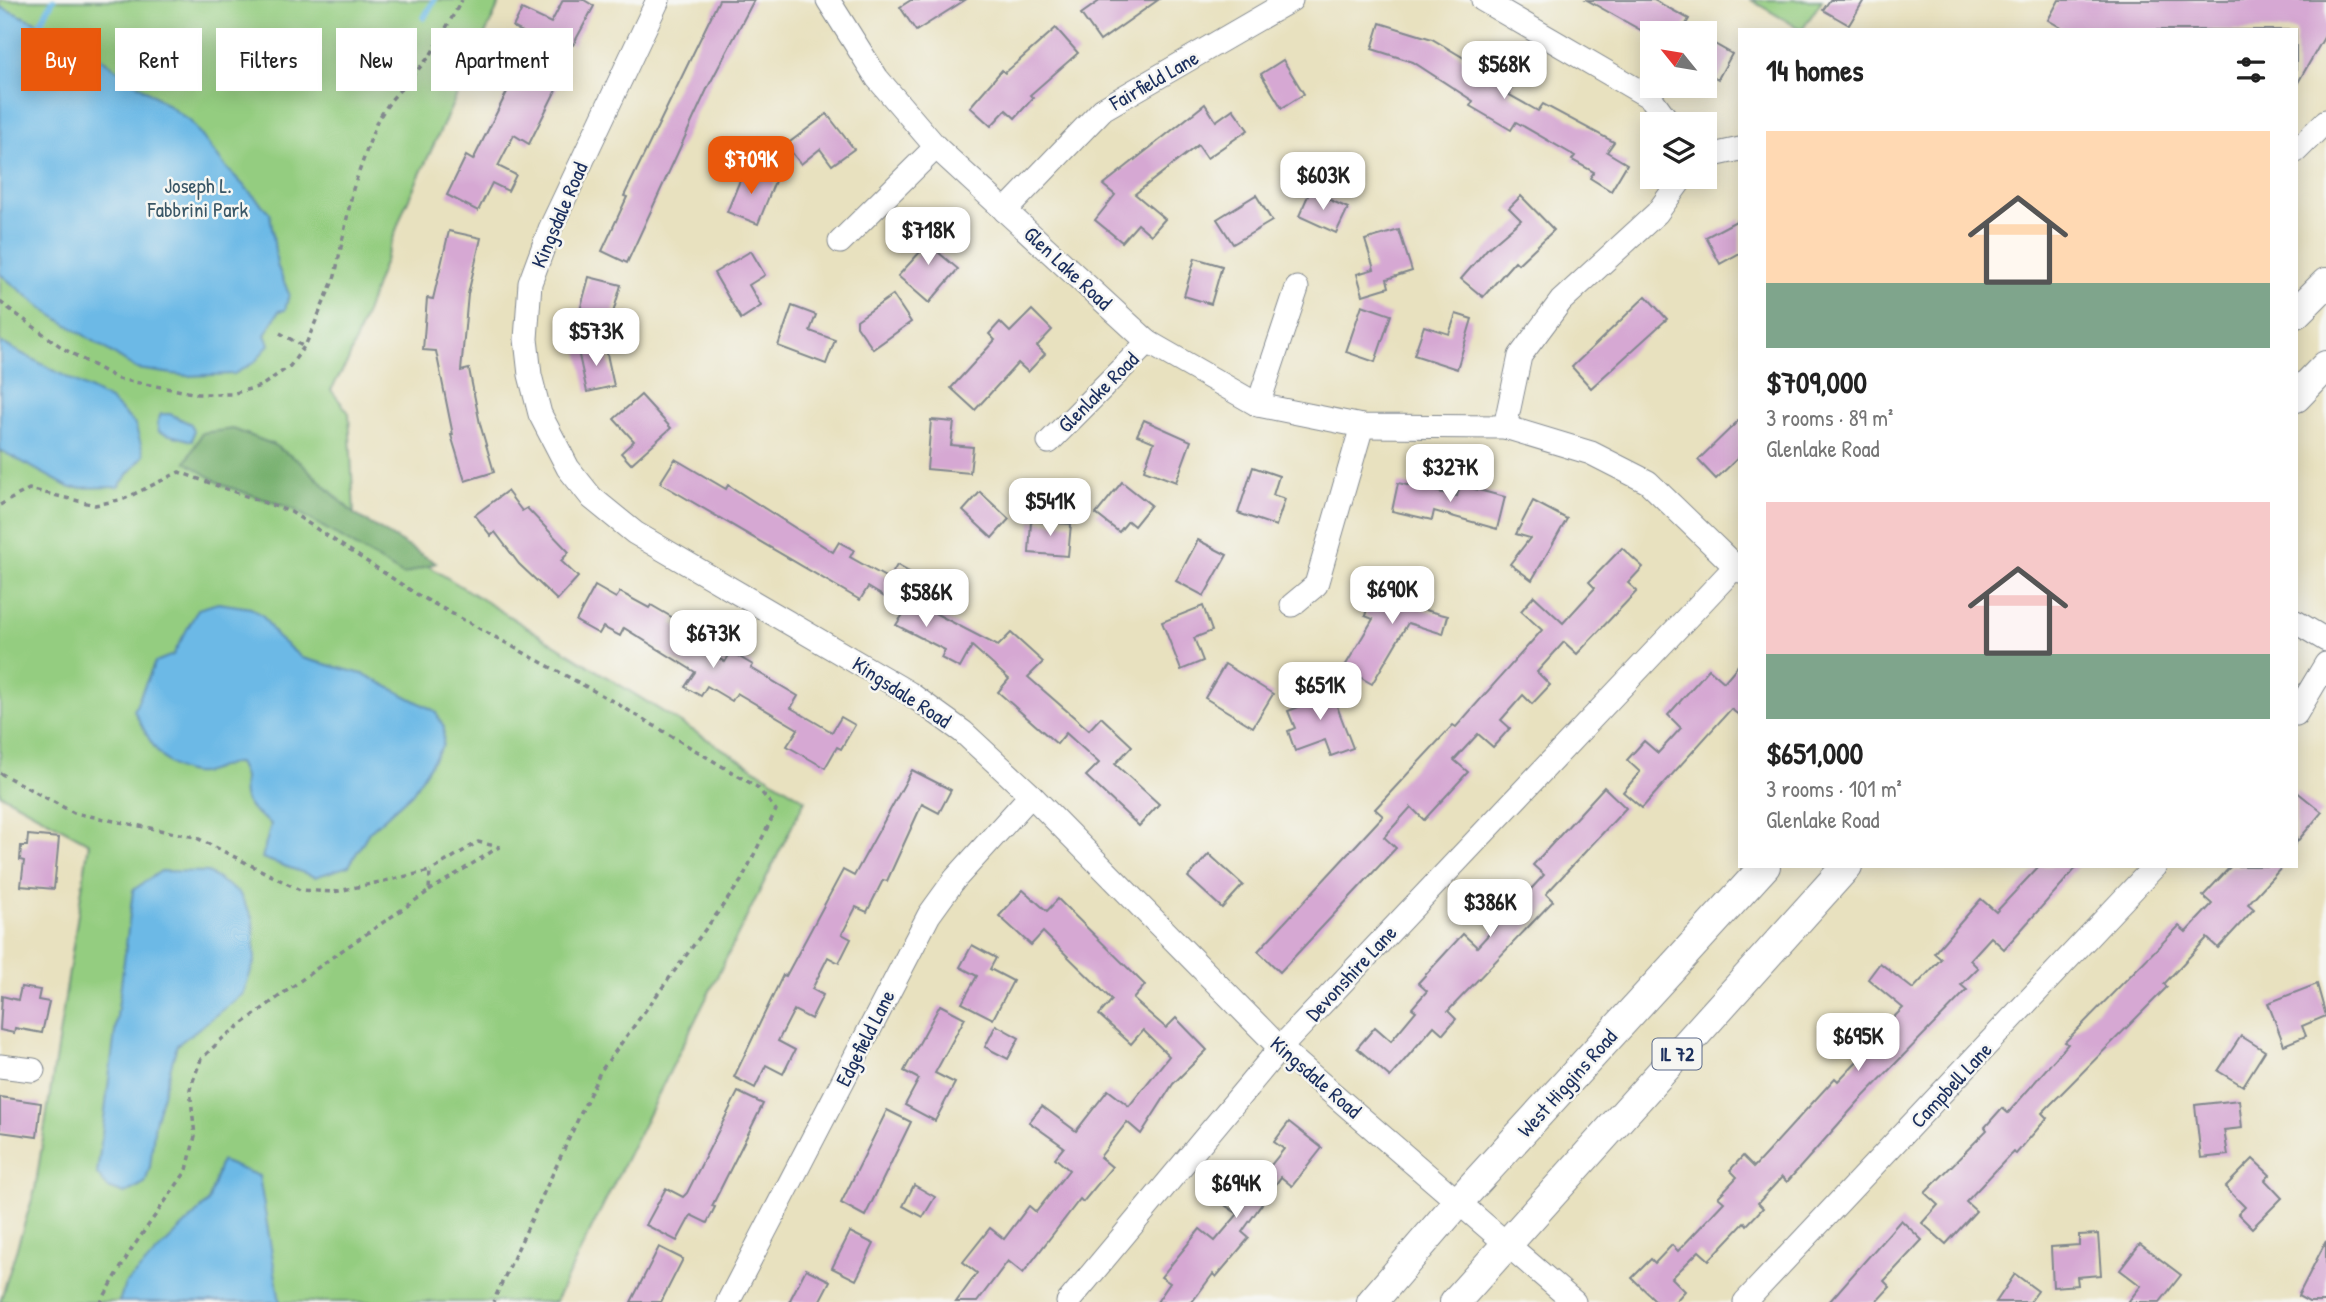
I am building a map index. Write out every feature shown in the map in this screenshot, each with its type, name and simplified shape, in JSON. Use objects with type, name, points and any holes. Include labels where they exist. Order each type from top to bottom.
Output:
[{"type":"main road","points":[[2298,395],[2326,366]]},
{"type":"main road","name":"West Higgins Road","points":[[1372,1302],[1459,1201],[1763,868]]},
{"type":"main road","name":"IL 72","points":[[1455,1302],[1845,868]]},
{"type":"street","name":"Kingsdale Road","points":[[657,0],[550,229],[530,283],[526,340],[530,375],[540,414],[554,445],[580,485],[611,515],[649,541],[909,693],[963,732],[1031,795],[1280,1048],[1574,1302]]},
{"type":"street","name":"Glen Lake Road","points":[[828,0],[877,78],[936,146],[1148,342],[1258,405],[1362,426],[1505,427],[1591,453],[1648,482],[1737,569]]},
{"type":"street","name":"Fairfield Lane","points":[[1006,211],[1103,110],[1291,0]]},
{"type":"street","points":[[1483,0],[1651,98],[1661,112]]},
{"type":"street","points":[[2298,149],[2326,121]]},
{"type":"street","points":[[840,242],[936,146]]},
{"type":"street","points":[[1717,154],[1738,149]]},
{"type":"street","points":[[1505,427],[1520,356],[1561,301],[1657,212],[1674,189]]},
{"type":"street","points":[[1258,405],[1297,288]]},
{"type":"street","name":"Glenlake Road","points":[[1049,442],[1148,342]]},
{"type":"street","points":[[1292,605],[1316,585],[1362,426]]},
{"type":"street","name":"Devonshire Lane","points":[[1068,1302],[1280,1048],[1737,569]]},
{"type":"street","points":[[2298,623],[2326,640]]},
{"type":"street","points":[[2298,711],[2326,664]]},
{"type":"street","name":"Edgefield Lane","points":[[728,1302],[929,915],[955,879],[1031,795]]},
{"type":"street","name":"Campbell Lane","points":[[1745,1302],[2153,868]]},
{"type":"street","points":[[0,1066],[33,1070]]},
{"type":"path","points":[[0,302],[88,363],[118,379],[165,389],[231,394],[261,386],[290,366],[304,346],[324,307],[335,275],[353,188],[377,121],[391,100],[430,57],[462,0]]},
{"type":"path","points":[[280,333],[304,346]]},
{"type":"path","points":[[0,505],[29,489],[95,505],[124,499],[179,472],[291,513],[418,595],[616,703],[757,787],[776,810],[741,881],[600,1072],[493,1302]]},
{"type":"path","points":[[0,773],[74,813],[195,837],[300,890],[334,892],[430,871],[478,842],[499,847],[429,891],[320,966],[223,1038],[201,1059],[190,1089],[195,1136],[187,1170],[131,1250],[101,1302]]},
{"type":"path","points":[[429,891],[430,871]]},
{"type":"green space","name":"Joseph L. Fabbrini Park","points":[[0,0],[501,0],[488,28],[431,28],[431,91],[459,91],[404,209],[348,361],[331,390],[349,413],[354,514],[299,461],[359,523],[805,800],[555,1302],[0,1302],[35,1190],[89,843],[0,794]]},
{"type":"green space","points":[[1751,0],[1822,0],[1803,28],[1799,28]]},
{"type":"green space","points":[[233,429],[272,444],[299,461],[354,514],[436,563],[403,575],[293,509],[223,485],[186,462],[202,433]]},
{"type":"water","points":[[0,7],[50,28],[21,28],[21,91],[101,91],[101,58],[115,68],[115,91],[147,91],[190,121],[225,166],[270,213],[277,265],[289,294],[285,310],[279,311],[265,335],[269,344],[255,362],[234,374],[187,376],[137,369],[46,311],[0,274]]},
{"type":"water","points":[[0,342],[110,400],[135,424],[144,455],[118,487],[70,488],[0,450]]},
{"type":"water","points":[[161,414],[170,414],[191,424],[194,431],[192,441],[159,432],[157,423]]},
{"type":"water","points":[[218,603],[251,608],[263,616],[277,637],[302,658],[366,675],[435,711],[444,727],[443,745],[412,793],[369,832],[349,866],[315,877],[262,858],[271,824],[254,812],[245,800],[244,778],[238,763],[201,773],[177,768],[158,753],[139,721],[134,710],[155,662],[173,655],[198,609]]},
{"type":"water","points":[[161,871],[207,872],[239,893],[253,919],[255,960],[243,994],[177,1045],[155,1122],[150,1167],[145,1183],[124,1194],[108,1188],[97,1174],[133,890]]},
{"type":"water","points":[[221,1161],[259,1176],[280,1302],[119,1302],[125,1284],[208,1202]]},
{"type":"building","points":[[563,0],[584,0],[594,6],[573,45],[573,28],[513,27],[522,9],[551,23]]},
{"type":"building","points":[[719,0],[754,0],[708,87],[627,263],[602,251],[627,197],[624,196]]},
{"type":"building","points":[[911,0],[965,0],[916,31],[900,7]]},
{"type":"building","points":[[1101,0],[1158,0],[1100,41],[1081,14]]},
{"type":"building","points":[[1587,0],[1654,0],[1689,19],[1640,21],[1640,30]]},
{"type":"building","points":[[1830,0],[1864,0],[1849,25],[1823,10]]},
{"type":"building","points":[[2059,0],[2326,0],[2326,34],[2298,83],[2298,28],[2062,28],[2048,20]]},
{"type":"building","points":[[1380,23],[1432,39],[1489,73],[1491,70],[1514,83],[1508,94],[1538,111],[1543,104],[1614,142],[1607,152],[1627,164],[1611,191],[1590,178],[1594,172],[1572,160],[1575,156],[1516,122],[1511,130],[1470,106],[1473,101],[1413,62],[1372,49]]},
{"type":"building","points":[[1056,28],[1078,53],[1030,95],[1033,98],[1015,118],[1006,110],[991,126],[970,107],[1002,70],[1005,73]]},
{"type":"building","points":[[1717,45],[1732,54],[1717,78]]},
{"type":"building","points":[[1283,60],[1304,94],[1282,108],[1261,74]]},
{"type":"building","points":[[508,91],[556,91],[529,144],[514,135],[498,166],[516,175],[508,191],[492,183],[478,211],[447,195],[466,156],[473,160]]},
{"type":"building","points":[[1205,104],[1216,121],[1233,109],[1248,130],[1207,158],[1198,145],[1135,194],[1165,219],[1151,235],[1138,224],[1122,242],[1095,220],[1115,195],[1103,185]]},
{"type":"building","points":[[827,114],[854,149],[832,165],[820,149],[801,164],[786,145]]},
{"type":"building","points":[[745,168],[775,181],[758,224],[727,212]]},
{"type":"building","points":[[1310,191],[1348,208],[1336,233],[1299,216]]},
{"type":"building","points":[[1256,195],[1272,221],[1233,244],[1217,219]]},
{"type":"building","points":[[1521,196],[1554,230],[1518,264],[1515,261],[1483,297],[1461,279],[1487,249],[1521,220],[1509,208]]},
{"type":"building","points":[[1738,220],[1738,254],[1720,264],[1706,237]]},
{"type":"building","points":[[926,227],[946,245],[939,253],[958,269],[929,303],[898,276],[921,251],[912,243]]},
{"type":"building","points":[[1399,230],[1412,271],[1387,279],[1389,287],[1363,295],[1357,274],[1374,269],[1365,240]]},
{"type":"building","points":[[449,231],[481,238],[468,294],[461,371],[469,369],[480,424],[494,472],[465,481],[451,435],[436,351],[423,350],[427,298],[433,299]]},
{"type":"building","points":[[751,251],[765,275],[749,285],[761,306],[741,319],[714,273]]},
{"type":"building","points":[[1195,258],[1222,266],[1211,304],[1184,296]]},
{"type":"building","points":[[589,277],[621,285],[609,327],[578,318]]},
{"type":"building","points":[[893,295],[911,322],[873,349],[857,326],[857,320]]},
{"type":"building","points":[[1646,296],[1667,319],[1591,388],[1572,367]]},
{"type":"building","points":[[1362,305],[1391,315],[1375,362],[1346,352]]},
{"type":"building","points":[[792,306],[816,315],[810,331],[835,340],[826,364],[778,346]]},
{"type":"building","points":[[1032,310],[1052,330],[1037,346],[1045,354],[1028,372],[1018,363],[975,410],[951,388],[995,340],[989,334],[1000,322],[1010,332]]},
{"type":"building","points":[[1456,314],[1472,319],[1457,369],[1414,355],[1424,326],[1449,334]]},
{"type":"building","points":[[605,345],[614,386],[587,392],[578,351]]},
{"type":"building","points":[[641,395],[671,428],[631,464],[621,453],[634,441],[614,419]]},
{"type":"building","points":[[931,420],[954,422],[951,445],[973,447],[970,473],[927,469]]},
{"type":"building","points":[[1144,420],[1191,441],[1176,482],[1144,470],[1154,442],[1137,435]]},
{"type":"building","points":[[1738,421],[1738,458],[1716,479],[1698,460]]},
{"type":"building","points":[[675,459],[726,489],[728,485],[833,552],[839,542],[854,550],[850,557],[889,579],[897,565],[937,588],[925,608],[998,646],[1011,633],[1043,662],[1028,677],[1089,730],[1101,717],[1132,746],[1115,764],[1159,804],[1139,826],[1086,776],[1099,763],[1066,733],[1057,744],[998,692],[1009,679],[972,646],[960,668],[941,658],[945,650],[896,625],[906,610],[868,587],[860,600],[660,483]]},
{"type":"building","points":[[1253,467],[1279,476],[1273,495],[1285,499],[1276,526],[1238,513]]},
{"type":"building","points":[[1122,482],[1151,505],[1134,526],[1128,521],[1119,532],[1096,514]]},
{"type":"building","points":[[1398,483],[1457,496],[1460,485],[1505,497],[1497,529],[1434,511],[1432,520],[1392,511]]},
{"type":"building","points":[[507,491],[522,511],[527,508],[569,552],[561,561],[578,577],[557,600],[519,564],[495,532],[491,536],[475,515]]},
{"type":"building","points":[[980,492],[1009,519],[992,538],[963,511]]},
{"type":"building","points":[[1533,501],[1567,519],[1532,580],[1510,564],[1530,538],[1516,534]]},
{"type":"building","points":[[1031,521],[1071,524],[1068,556],[1029,553]]},
{"type":"building","points":[[1198,540],[1227,555],[1204,596],[1176,581]]},
{"type":"building","points":[[1622,548],[1643,567],[1628,583],[1637,591],[1577,654],[1564,642],[1537,672],[1550,685],[1532,704],[1523,695],[1501,720],[1510,728],[1493,747],[1478,734],[1454,760],[1468,772],[1424,820],[1411,807],[1384,837],[1396,848],[1280,972],[1258,951],[1383,816],[1375,809],[1453,725],[1456,727],[1542,630],[1521,611],[1534,596],[1563,623],[1595,588],[1589,582]]},
{"type":"building","points":[[1395,575],[1429,585],[1421,609],[1448,616],[1443,634],[1408,623],[1372,684],[1344,668],[1373,619],[1365,616],[1370,599],[1387,604]]},
{"type":"building","points":[[595,586],[616,598],[620,592],[675,619],[672,623],[696,638],[692,643],[725,662],[731,652],[753,665],[751,668],[798,696],[791,708],[832,732],[841,717],[855,725],[841,749],[837,747],[825,768],[787,746],[798,729],[737,693],[732,701],[707,686],[701,696],[685,687],[695,672],[624,628],[620,636],[603,627],[599,634],[576,621]]},
{"type":"building","points":[[1203,606],[1212,631],[1194,638],[1203,661],[1181,670],[1162,622]]},
{"type":"building","points":[[1225,664],[1273,694],[1253,727],[1205,698]]},
{"type":"building","points":[[1738,665],[1738,714],[1731,709],[1642,808],[1623,792],[1640,772],[1627,760],[1644,741],[1658,753],[1681,728],[1668,715],[1709,669],[1724,682]]},
{"type":"building","points":[[1326,678],[1353,748],[1331,756],[1325,740],[1295,751],[1288,731],[1295,728],[1288,711],[1317,700],[1311,684]]},
{"type":"building","points":[[912,770],[951,790],[939,813],[922,804],[887,881],[883,880],[867,912],[856,907],[842,934],[851,939],[839,963],[828,957],[812,989],[823,995],[811,1019],[794,1010],[778,1041],[795,1050],[783,1074],[766,1065],[755,1088],[734,1077],[783,975],[786,976],[843,870],[854,876]]},
{"type":"building","points":[[1604,787],[1626,808],[1546,894],[1553,901],[1448,1011],[1456,1019],[1443,1034],[1434,1026],[1390,1077],[1357,1048],[1375,1027],[1391,1041],[1416,1011],[1412,1008],[1427,991],[1418,983],[1463,934],[1477,947],[1500,922],[1487,910],[1504,890],[1518,903],[1544,875],[1533,865]]},
{"type":"building","points":[[2298,793],[2322,812],[2298,841]]},
{"type":"building","points":[[28,835],[59,838],[54,889],[21,886],[24,861],[20,860],[21,846],[27,846]]},
{"type":"building","points":[[1209,854],[1243,885],[1222,908],[1188,877]]},
{"type":"building","points":[[2037,868],[2076,868],[2004,949],[1991,937],[1970,960],[1978,968],[1961,985],[1967,990],[1859,1101],[1787,1182],[1782,1177],[1758,1203],[1763,1208],[1747,1225],[1745,1222],[1709,1260],[1699,1251],[1672,1278],[1685,1291],[1675,1302],[1657,1302],[1632,1278],[1651,1259],[1655,1263],[1672,1245],[1678,1251],[1724,1202],[1718,1197],[1737,1177],[1730,1170],[1743,1156],[1754,1167],[1835,1078],[1838,1081],[1885,1032],[1882,1029],[1903,1008],[1868,979],[1880,963],[1913,989],[1941,959],[1934,953],[1981,899],[1996,912]]},
{"type":"building","points":[[2229,868],[2281,868],[2248,904],[2254,909],[2218,948],[2207,938],[2164,984],[2167,987],[2042,1113],[2047,1118],[2016,1154],[2013,1152],[1966,1202],[1976,1211],[1946,1244],[1922,1223],[1938,1205],[1925,1193],[1987,1130],[1985,1127],[2002,1108],[2008,1113],[2068,1044],[2065,1042],[2179,926],[2186,932],[2212,904],[2203,896]]},
{"type":"building","points":[[1023,890],[1047,911],[1058,899],[1145,985],[1133,999],[1166,1028],[1176,1018],[1207,1050],[1173,1084],[1141,1134],[1127,1122],[1100,1157],[1112,1167],[1083,1202],[1080,1199],[1023,1273],[1008,1261],[977,1302],[956,1302],[977,1273],[963,1262],[990,1228],[1004,1239],[1029,1206],[1036,1212],[1069,1170],[1055,1158],[1064,1147],[1029,1122],[1042,1106],[1076,1131],[1108,1090],[1129,1106],[1169,1056],[1143,1030],[1131,1044],[1099,1015],[1112,1000],[1043,932],[1031,945],[999,916]]},
{"type":"building","points":[[972,945],[996,958],[990,969],[1013,981],[993,1019],[962,1003],[977,976],[960,967]]},
{"type":"building","points":[[2317,984],[2326,1016],[2302,1026],[2306,1036],[2284,1045],[2268,1003]]},
{"type":"building","points":[[21,987],[40,990],[38,1000],[49,1002],[42,1033],[15,1028],[14,1033],[0,1030],[2,996],[18,1000]]},
{"type":"building","points":[[940,1005],[965,1018],[935,1073],[955,1083],[935,1121],[905,1105],[919,1079],[904,1071]]},
{"type":"building","points":[[996,1025],[1019,1038],[1008,1059],[985,1047]]},
{"type":"building","points":[[2241,1036],[2265,1051],[2243,1086],[2218,1071]]},
{"type":"building","points":[[738,1092],[763,1104],[712,1206],[715,1207],[707,1223],[691,1215],[677,1241],[646,1225],[666,1188],[683,1197],[687,1193]]},
{"type":"building","points":[[0,1097],[41,1103],[37,1137],[0,1132]]},
{"type":"building","points":[[2239,1100],[2242,1128],[2224,1130],[2228,1155],[2201,1158],[2195,1105]]},
{"type":"building","points":[[887,1110],[911,1122],[865,1216],[841,1203]]},
{"type":"building","points":[[1289,1122],[1322,1148],[1292,1186],[1281,1177],[1242,1232],[1249,1238],[1216,1277],[1213,1274],[1192,1302],[1157,1302],[1170,1283],[1161,1277],[1200,1229],[1215,1241],[1238,1214],[1226,1206],[1250,1173],[1259,1180],[1284,1149],[1274,1142]]},
{"type":"building","points":[[2253,1159],[2270,1175],[2265,1180],[2282,1198],[2252,1228],[2238,1214],[2245,1207],[2225,1187]]},
{"type":"building","points":[[914,1185],[935,1197],[923,1217],[903,1206]]},
{"type":"building","points":[[1901,1220],[1922,1240],[1884,1281],[1890,1287],[1876,1302],[1829,1302]]},
{"type":"building","points":[[850,1232],[874,1244],[856,1280],[832,1268]]},
{"type":"building","points":[[2098,1234],[2101,1275],[2077,1277],[2078,1285],[2053,1287],[2051,1247],[2079,1245],[2079,1235]]},
{"type":"building","points":[[2326,1241],[2326,1302],[2309,1302],[2298,1296]]},
{"type":"building","points":[[2140,1244],[2181,1275],[2160,1302],[2128,1302],[2141,1286],[2120,1270]]},
{"type":"building","points":[[659,1247],[683,1259],[661,1302],[631,1302]]},
{"type":"building","points":[[806,1269],[830,1281],[819,1302],[789,1302]]},
{"type":"building","points":[[2015,1274],[2038,1291],[2030,1302],[1996,1302]]},
{"type":"waterway","points":[[40,24],[53,0]]},
{"type":"waterway","points":[[424,18],[434,0]]}]
